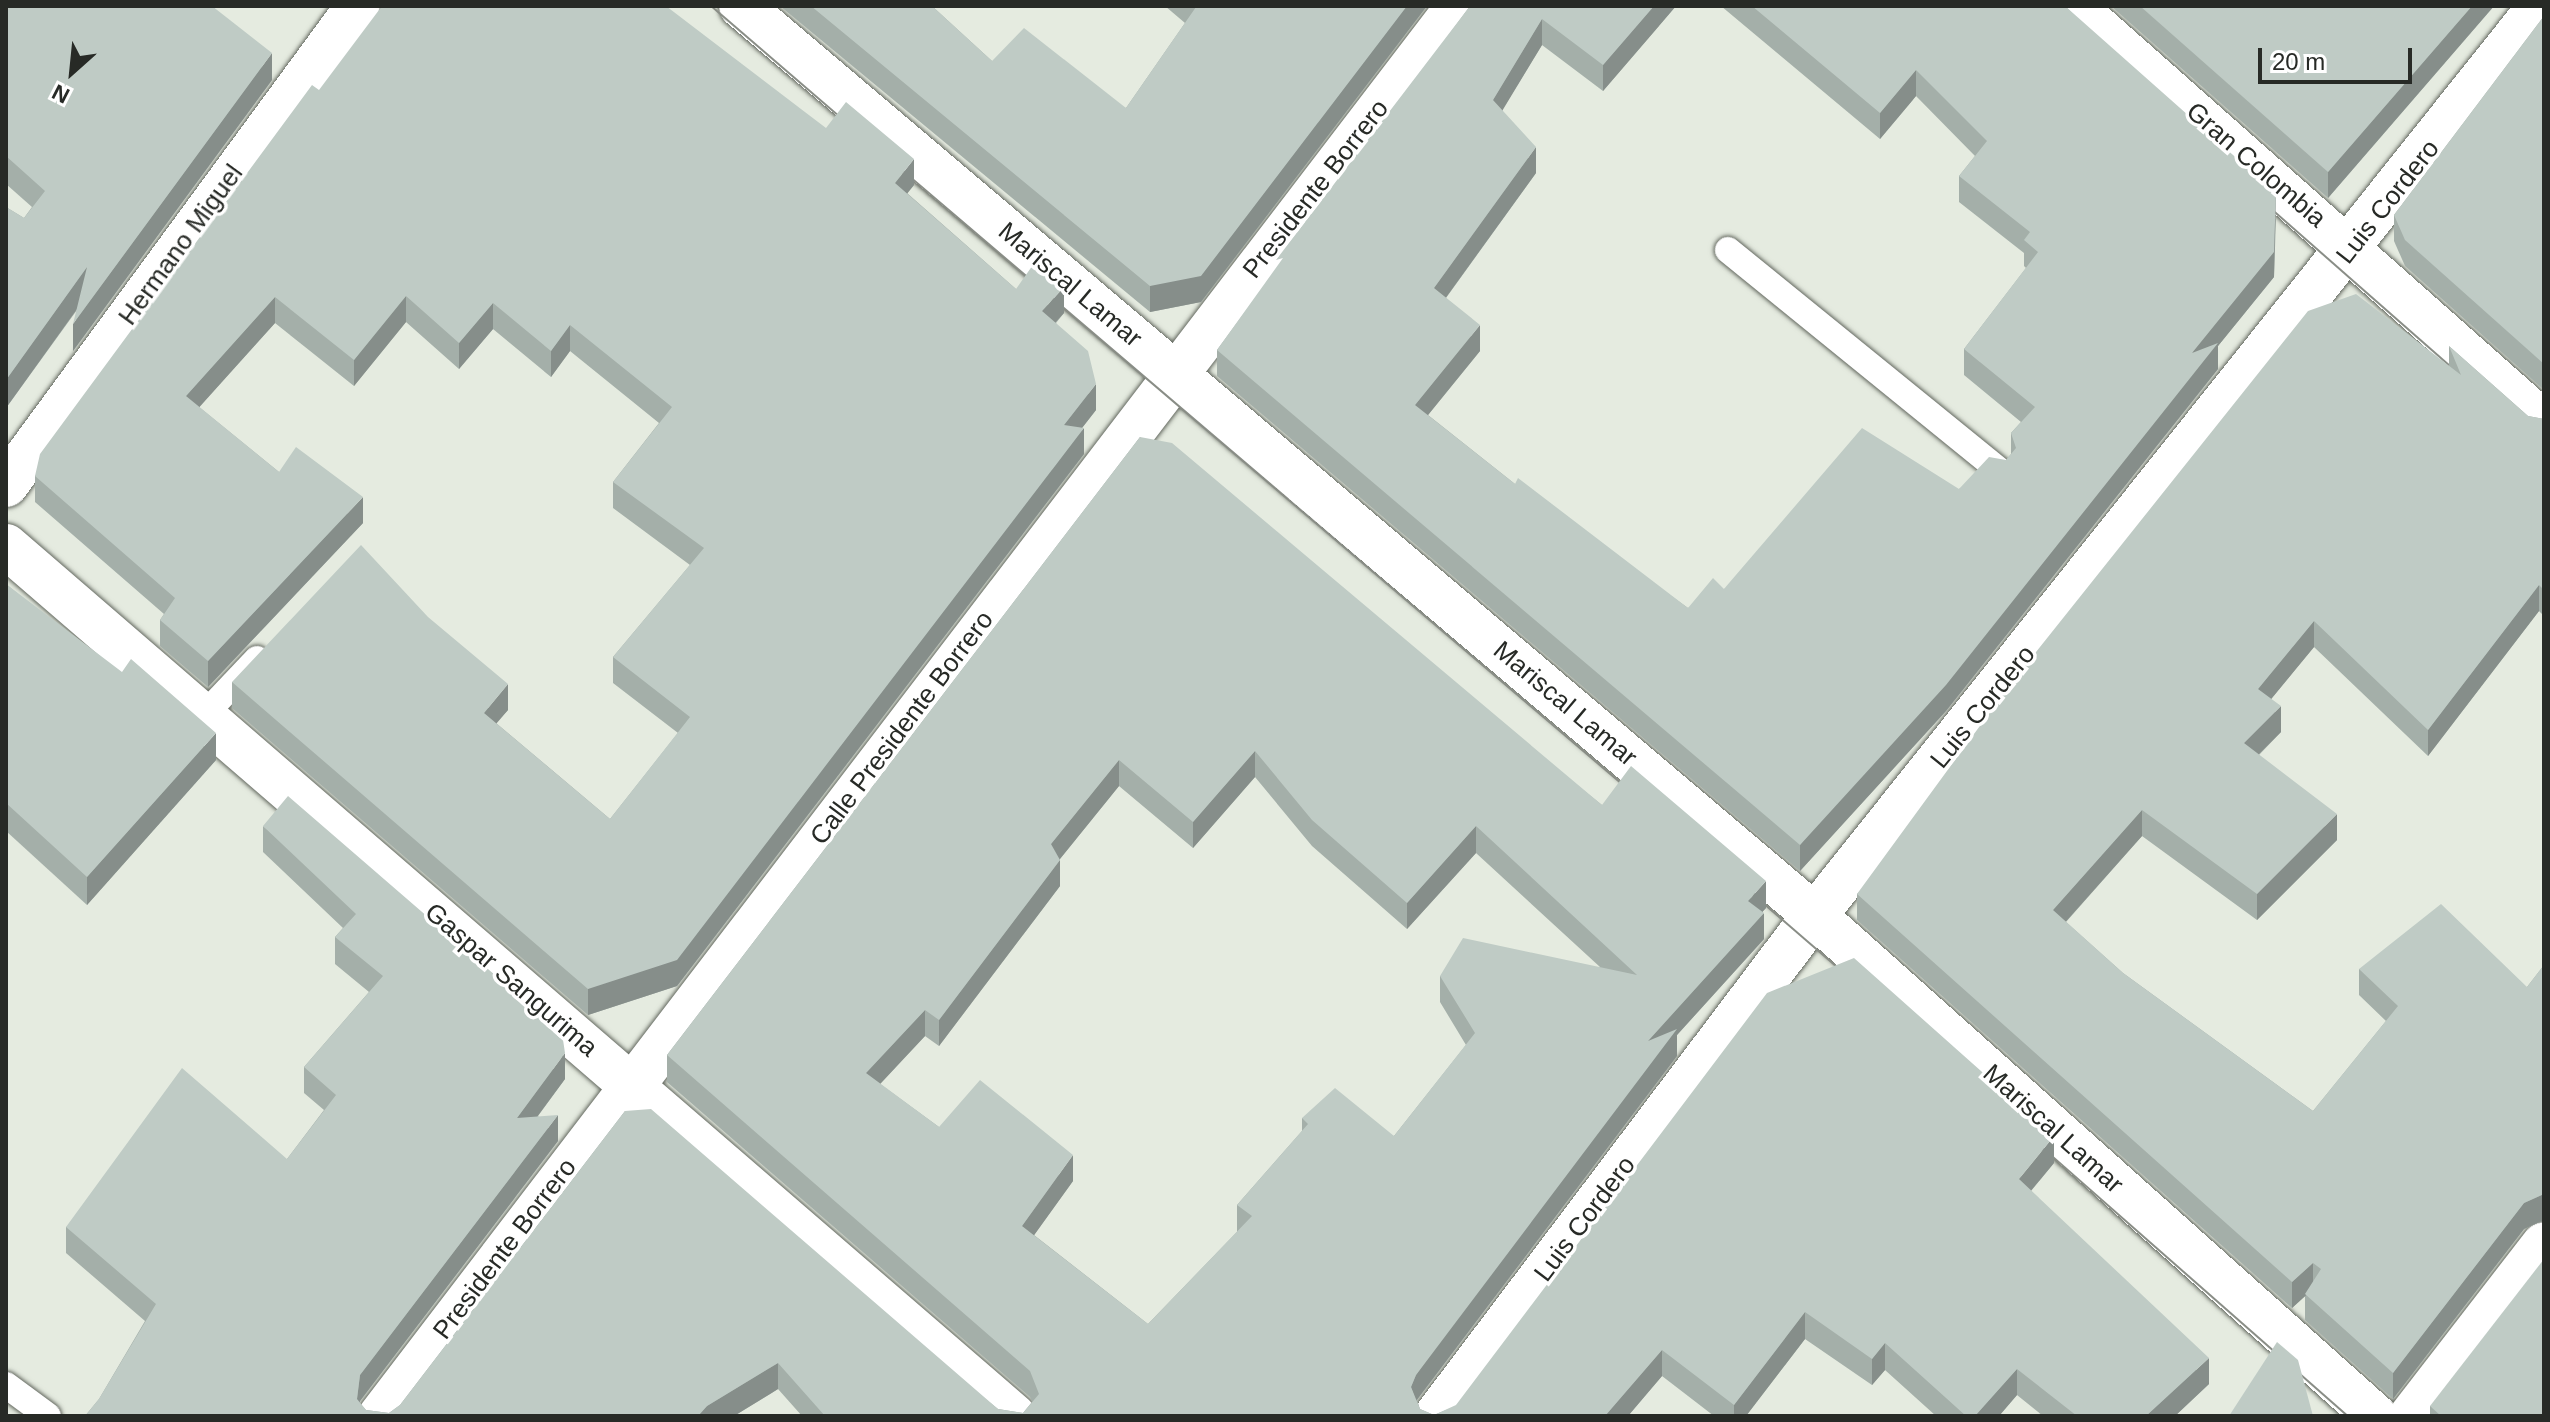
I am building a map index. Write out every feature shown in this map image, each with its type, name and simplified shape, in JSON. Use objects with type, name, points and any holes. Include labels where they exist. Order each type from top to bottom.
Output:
[{"type":"street","name":"Hermano Miguel","points":[[6,485],[358,6]]},
{"type":"street","name":"Mariscal Lamar","points":[[741,6],[1815,916],[2375,1416]]},
{"type":"street","name":"Presidente Borrero","points":[[1174,372],[1458,6]]},
{"type":"street","name":"Gran Colombia","points":[[2073,6],[2353,248],[2544,423]]},
{"type":"street","name":"Luis Cordero","points":[[1436,1416],[1815,916],[2353,248],[2540,6]]},
{"type":"street","name":"Calle Presidente Borrero","points":[[630,1083],[1174,372]]},
{"type":"street","name":"Gaspar Sangurima","points":[[6,546],[1014,1416]]},
{"type":"street","name":"Presidente Borrero","points":[[380,1416],[630,1083]]},
{"type":"street","points":[[2411,1416],[2544,1244]]},
{"type":"lane","points":[[1728,250],[2000,471]]},
{"type":"lane","points":[[204,715],[277,637]]},
{"type":"lane","points":[[6,1385],[48,1416]]},
{"type":"building","points":[[6,6],[212,6],[272,53],[73,324],[87,267],[6,380],[6,207],[24,218],[45,191],[6,156]]},
{"type":"building","points":[[382,6],[666,6],[826,128],[846,102],[914,159],[895,183],[1016,289],[1035,262],[1064,287],[1042,311],[1088,351],[1096,384],[1064,425],[1084,428],[677,960],[588,989],[232,682],[361,545],[428,617],[508,684],[484,713],[610,819],[690,717],[613,657],[704,548],[613,482],[672,407],[570,325],[551,351],[493,303],[459,343],[406,296],[354,360],[275,297],[186,396],[279,472],[296,447],[363,497],[208,661],[160,620],[175,598],[35,476],[40,454],[312,85],[319,90]]},
{"type":"building","points":[[811,6],[932,6],[992,61],[1024,28],[1126,108],[1194,6],[1407,6],[1201,276],[1150,286]]},
{"type":"building","points":[[1470,6],[1654,6],[1603,65],[1542,19],[1493,100],[1536,147],[1434,288],[1480,325],[1415,405],[1515,484],[1518,478],[1688,608],[1713,578],[1724,589],[1862,428],[1959,489],[1989,457],[2006,460],[2016,448],[2011,433],[2035,407],[1964,349],[2038,252],[2024,240],[2030,232],[1959,176],[1987,141],[1916,70],[1880,113],[1752,6],[2065,6],[2276,193],[2274,252],[2192,353],[2218,343],[1946,685],[1800,845],[1217,350],[1283,258],[1276,260]]},
{"type":"building","points":[[2140,6],[2472,6],[2328,172]]},
{"type":"building","points":[[2544,16],[2544,364],[2405,240],[2394,215]]},
{"type":"building","points":[[2356,294],[2461,375],[2449,346],[2528,416],[2544,419],[2544,590],[2539,585],[2428,730],[2314,621],[2258,689],[2281,706],[2244,743],[2337,814],[2257,894],[2142,810],[2053,910],[2123,973],[2313,1111],[2398,1006],[2359,969],[2441,904],[2527,987],[2544,965],[2544,1194],[2524,1203],[2393,1373],[2305,1294],[2321,1269],[2313,1263],[2292,1282],[1857,894],[2012,682],[2308,311]]},
{"type":"building","points":[[1140,437],[1172,443],[1602,805],[1631,766],[1766,881],[1748,901],[1764,913],[1648,1041],[1677,1029],[1416,1375],[1411,1387],[1420,1409],[1434,1415],[1456,1405],[1767,993],[1854,958],[2054,1136],[2019,1179],[2209,1358],[2146,1416],[2077,1416],[2017,1369],[1975,1416],[1966,1416],[1885,1343],[1872,1359],[1805,1312],[1734,1405],[1662,1350],[1605,1416],[825,1416],[778,1363],[707,1406],[698,1416],[85,1416],[99,1399],[156,1304],[66,1227],[182,1068],[287,1159],[336,1095],[304,1067],[383,976],[335,937],[356,914],[263,826],[288,796],[562,1033],[565,1053],[517,1118],[558,1115],[360,1375],[357,1399],[366,1410],[389,1413],[400,1405],[625,1111],[651,1109],[998,1409],[1023,1413],[1039,1394],[1030,1371],[667,1055]],"holes":[[[1255,751],[1312,820],[1407,903],[1476,826],[1637,975],[1463,938],[1440,976],[1475,1033],[1394,1136],[1335,1088],[1302,1118],[1308,1124],[1237,1205],[1252,1216],[1148,1324],[1022,1226],[1073,1155],[980,1080],[939,1127],[866,1073],[925,1010],[939,1020],[1060,860],[1051,844],[1119,760],[1193,822]]]},
{"type":"building","points":[[6,584],[122,672],[131,659],[216,733],[87,877],[6,803]]},
{"type":"building","points":[[2544,1259],[2544,1416],[2441,1416],[2430,1406]]},
{"type":"building","points":[[2277,1342],[2298,1360],[2313,1416],[2229,1416]]},
{"type":"tram line","points":[[711,6],[854,129]]},
{"type":"tram line","points":[[896,165],[1636,796]]},
{"type":"tram line","points":[[2261,200],[2465,379]]},
{"type":"tram line","points":[[1749,891],[1852,980]]},
{"type":"tram line","points":[[2038,1144],[2348,1416]]}]
